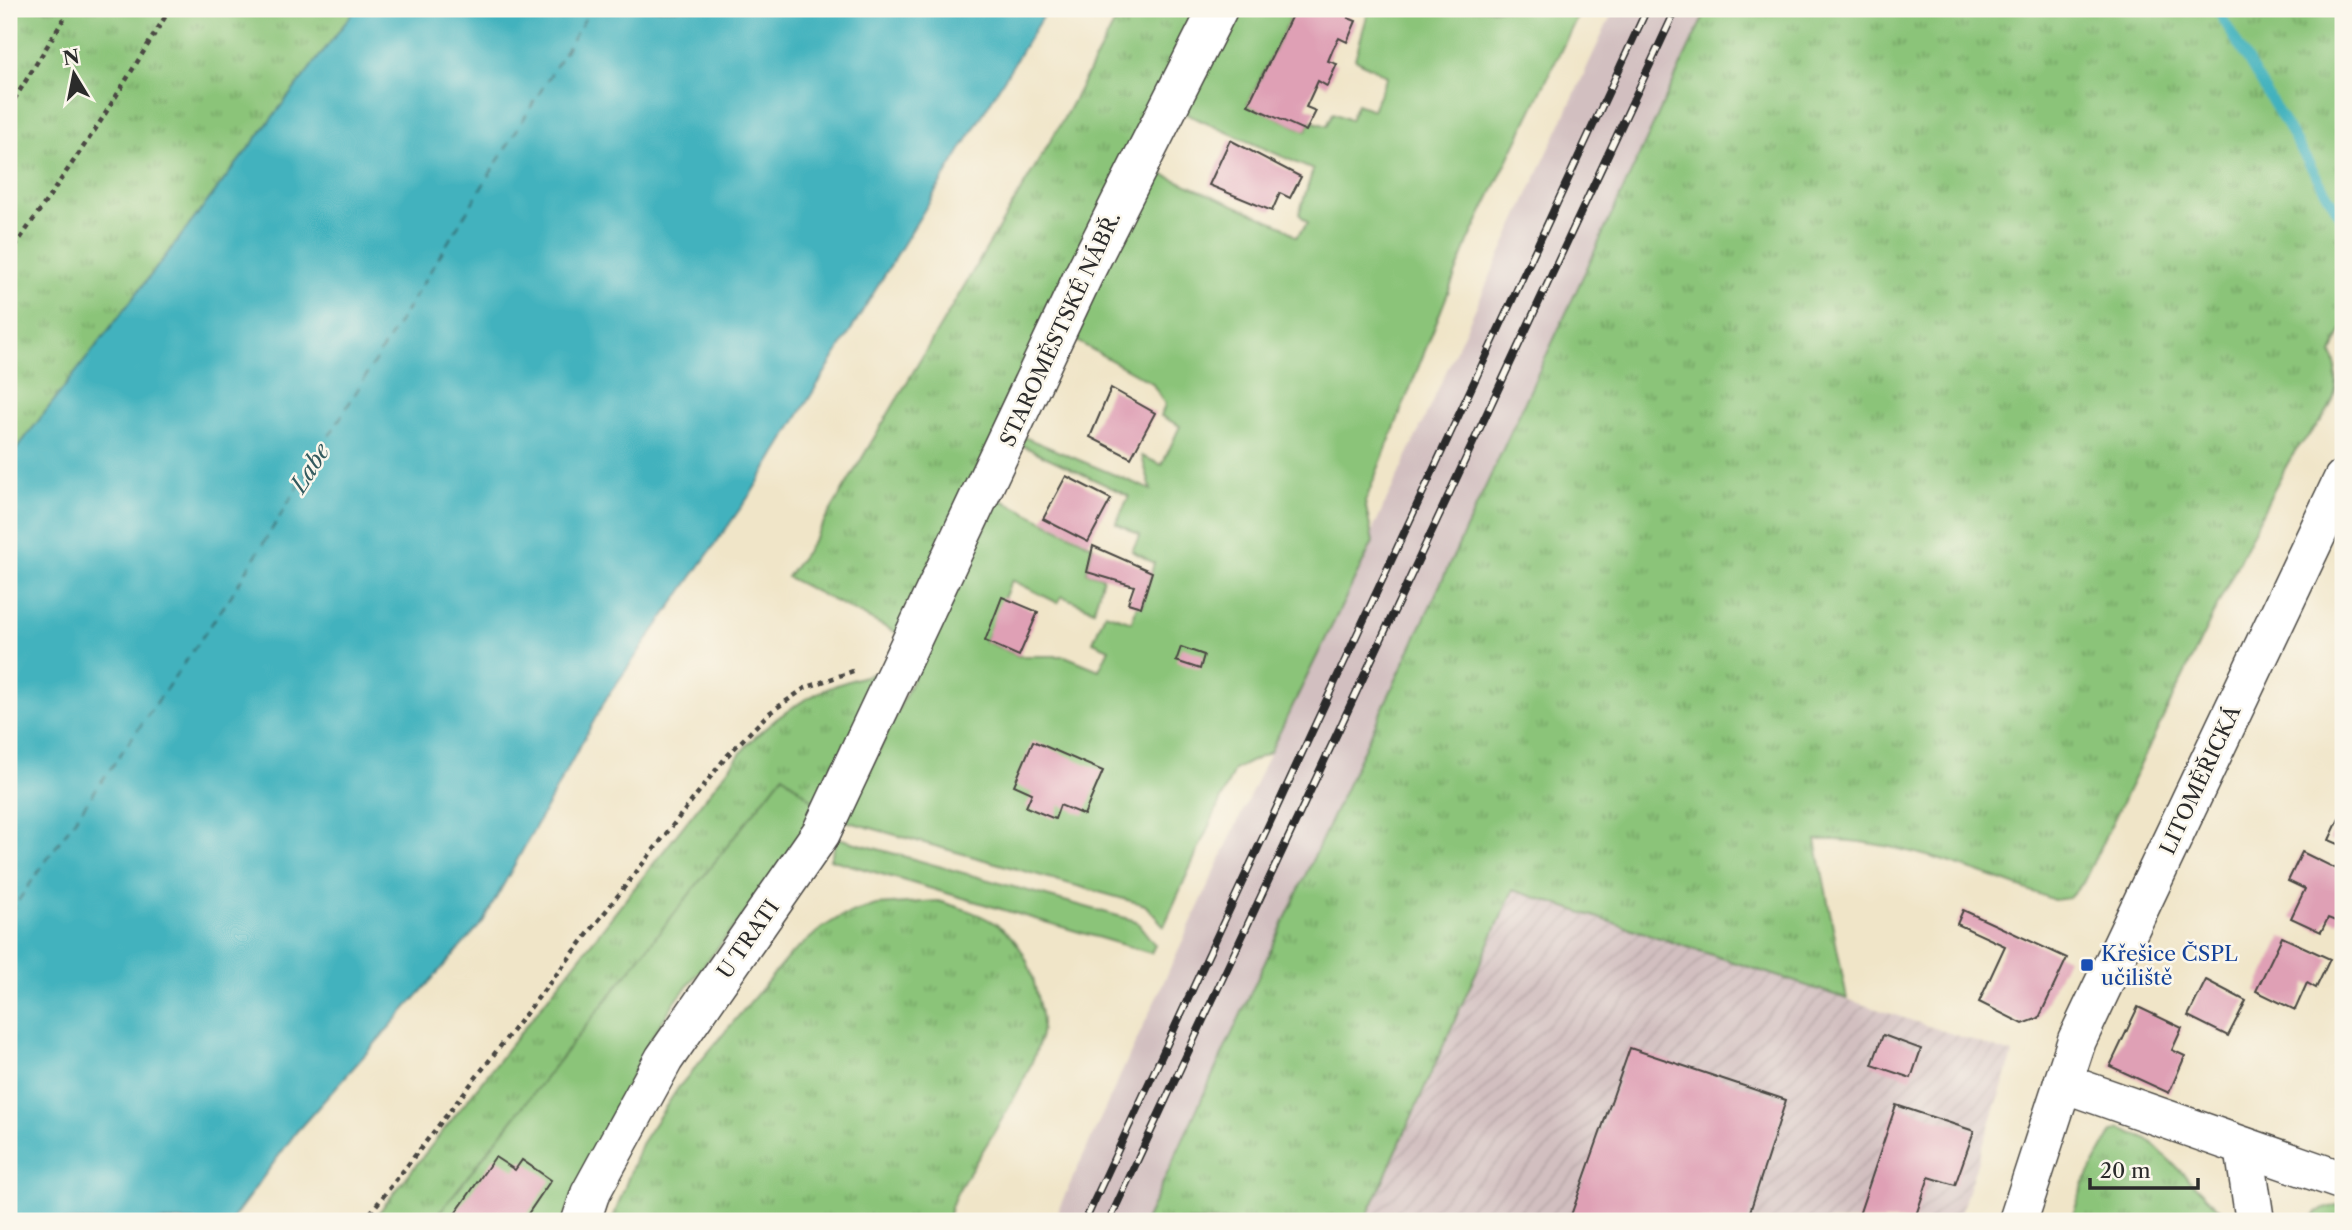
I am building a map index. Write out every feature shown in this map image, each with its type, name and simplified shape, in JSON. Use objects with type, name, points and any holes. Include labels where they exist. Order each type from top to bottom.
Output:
[{"type":"street","name":"STAROMĚSTSKÉ NÁBŘ.","points":[[908,652],[1084,274],[1218,9]]},
{"type":"street","name":"LITOMĚŘICKÁ","points":[[2018,1221],[2082,1029],[2343,479]]},
{"type":"street","name":"U TRATI","points":[[581,1221],[590,1194],[664,1059],[821,834],[908,652]]},
{"type":"street","points":[[2063,1083],[2343,1181]]},
{"type":"street","points":[[2244,1147],[2255,1221]]},
{"type":"path","points":[[9,108],[71,9]]},
{"type":"path","points":[[9,255],[97,127],[170,9]]},
{"type":"path","points":[[364,1221],[726,757],[768,714],[805,688],[908,652]]},
{"type":"shaded area","points":[[1614,9],[1707,9],[1145,1221],[1053,1221]]},
{"type":"shaded area","points":[[1513,889],[2013,1054],[1958,1221],[1365,1221]]},
{"type":"green space","points":[[9,9],[356,9],[9,459]]},
{"type":"green space","points":[[1122,9],[1203,9],[899,634],[787,577],[808,549],[1064,118]]},
{"type":"green space","points":[[1233,9],[1295,9],[1248,104],[1306,131],[1311,121],[1327,126],[1333,113],[1350,120],[1357,104],[1373,110],[1387,76],[1355,59],[1369,9],[1581,9],[1469,240],[1365,502],[1373,542],[1270,752],[1234,770],[1164,926],[1145,905],[846,821],[998,498],[1093,546],[1087,572],[1103,577],[1094,610],[1062,596],[1058,603],[1012,580],[985,641],[1019,656],[1065,656],[1099,670],[1109,649],[1093,642],[1105,613],[1132,622],[1137,605],[1142,606],[1154,563],[1132,551],[1140,535],[1116,523],[1129,496],[1021,445],[1024,437],[1151,490],[1142,456],[1162,465],[1180,426],[1161,416],[1165,404],[1152,383],[1066,335],[1146,167],[1283,226],[1296,237],[1308,223],[1299,214],[1313,170],[1177,110]]},
{"type":"green space","points":[[1707,9],[2343,9],[2343,328],[2332,353],[2337,382],[2330,406],[2285,468],[2083,883],[2069,898],[2054,900],[1967,868],[1906,851],[1875,844],[1816,840],[1847,999],[1513,890],[1365,1221],[1145,1221]]},
{"type":"green space","points":[[872,674],[884,674],[826,812],[783,776],[433,1221],[372,1221],[748,744],[805,700],[836,685]]},
{"type":"green space","points":[[783,775],[826,812],[674,1003],[649,1042],[597,1145],[570,1221],[433,1221]]},
{"type":"green space","points":[[838,838],[1136,921],[1155,945],[1151,953],[830,859]]},
{"type":"green space","points":[[938,901],[988,920],[1013,938],[1030,967],[1042,1024],[1040,1039],[1025,1077],[957,1193],[949,1221],[612,1221],[641,1144],[678,1088],[788,957],[822,928],[840,917],[876,905]]},
{"type":"green space","points":[[2120,1128],[2150,1141],[2231,1221],[2071,1221],[2083,1185],[2112,1132]]},
{"type":"green space","points":[[2337,1205],[2343,1207],[2343,1221],[2309,1221],[2318,1211]]},
{"type":"water","name":"Labe","points":[[356,9],[1047,9],[752,492],[607,697],[483,922],[297,1131],[231,1221],[9,1221],[9,459]]},
{"type":"building","points":[[1295,9],[1353,9],[1348,18],[1356,21],[1347,42],[1339,38],[1333,49],[1328,61],[1337,64],[1327,86],[1318,81],[1306,107],[1316,111],[1306,131],[1248,105]]},
{"type":"building","points":[[1230,140],[1301,177],[1290,198],[1280,193],[1272,211],[1209,185]]},
{"type":"building","points":[[1111,388],[1155,413],[1131,458],[1090,437]]},
{"type":"building","points":[[1066,476],[1111,499],[1088,542],[1043,519]]},
{"type":"building","points":[[1093,546],[1152,572],[1141,607],[1128,603],[1134,586],[1087,572]]},
{"type":"building","points":[[1002,597],[1038,612],[1019,656],[985,641]]},
{"type":"building","points":[[1181,647],[1204,655],[1200,669],[1176,661]]},
{"type":"building","points":[[1033,741],[1103,771],[1084,815],[1060,805],[1055,819],[1026,807],[1032,793],[1014,785]]},
{"type":"building","points":[[2343,810],[2343,846],[2329,840]]},
{"type":"building","points":[[2302,852],[2343,872],[2343,911],[2338,922],[2328,918],[2321,932],[2291,918],[2305,889],[2288,881]]},
{"type":"building","points":[[1963,910],[2067,958],[2039,1018],[2023,1024],[1979,1002],[2005,946],[1957,924]]},
{"type":"building","points":[[2282,937],[2330,959],[2316,988],[2307,983],[2295,1010],[2256,991]]},
{"type":"building","points":[[2206,980],[2246,1001],[2228,1036],[2188,1016]]},
{"type":"building","points":[[2138,1007],[2182,1028],[2172,1050],[2185,1056],[2169,1093],[2110,1066]]},
{"type":"building","points":[[1883,1035],[1921,1049],[1911,1078],[1872,1065]]},
{"type":"building","points":[[1630,1048],[1786,1100],[1747,1221],[1569,1221]]},
{"type":"building","points":[[1896,1105],[1974,1131],[1955,1185],[1929,1177],[1914,1221],[1857,1221]]},
{"type":"building","points":[[495,1157],[515,1170],[522,1160],[551,1180],[523,1221],[450,1221]]},
{"type":"waterway","points":[[2217,9],[2343,221]]},
{"type":"ferry route","points":[[9,914],[231,596],[591,9]]},
{"type":"railway","points":[[1085,1221],[1647,9]]},
{"type":"railway","points":[[1109,1221],[1676,9]]},
{"type":"place","name":"Křešice ČSPL učiliště","points":[[2087,965]]}]
